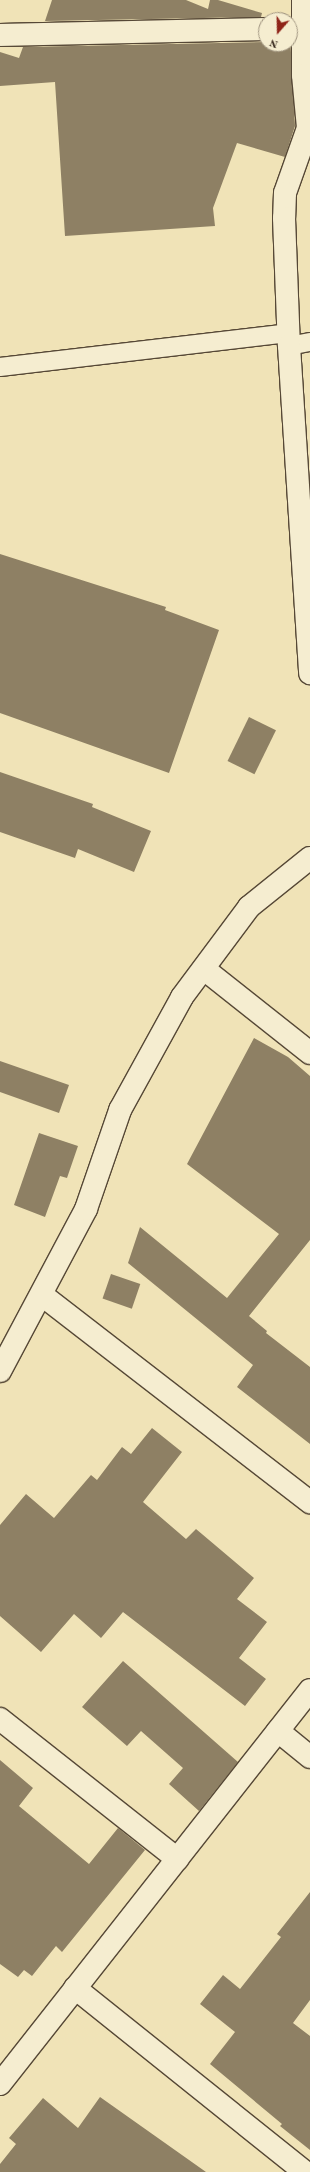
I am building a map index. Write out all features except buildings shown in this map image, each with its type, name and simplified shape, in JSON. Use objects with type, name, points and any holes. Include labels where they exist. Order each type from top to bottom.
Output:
[{"type":"street","points":[[298,23],[303,0]]},
{"type":"street","points":[[0,35],[258,29]]},
{"type":"street","points":[[298,36],[308,128],[285,194],[288,339],[310,673]]},
{"type":"street","points":[[0,1371],[42,1295],[86,1209],[120,1110],[182,997],[248,907],[310,858]]},
{"type":"street","points":[[204,969],[310,1053]]},
{"type":"street","points":[[42,1295],[310,1502]]},
{"type":"street","points":[[0,2084],[310,1690]]},
{"type":"street","points":[[0,1720],[177,1859]]},
{"type":"street","points":[[278,1731],[310,1757]]},
{"type":"street","points":[[75,1988],[305,2172]]},
{"type":"lane","points":[[0,367],[288,339],[310,342]]}]
